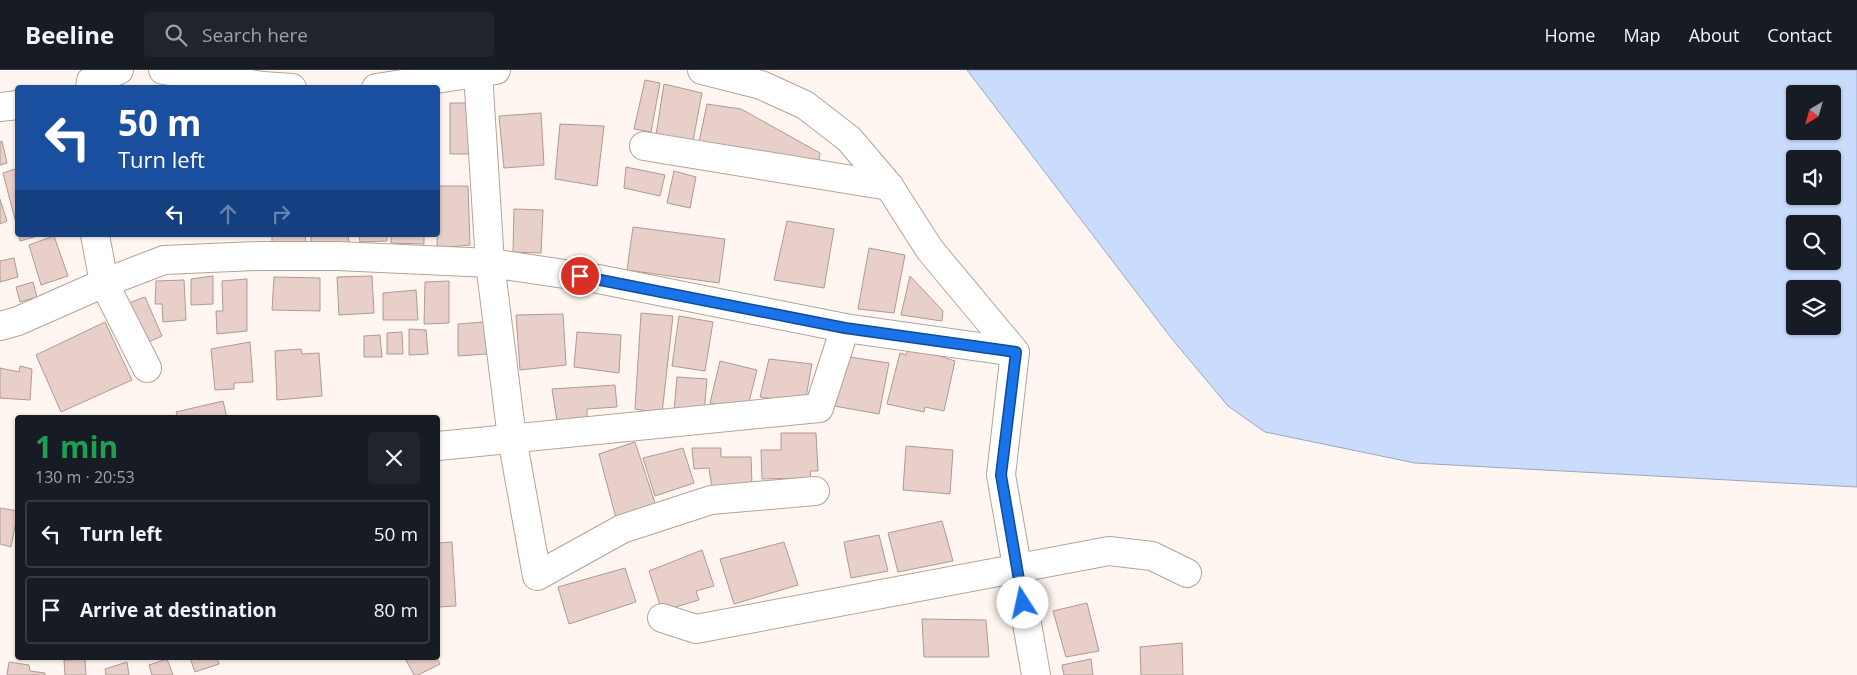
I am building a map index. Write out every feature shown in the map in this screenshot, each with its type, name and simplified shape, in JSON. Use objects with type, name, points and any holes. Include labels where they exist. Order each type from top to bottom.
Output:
[{"type":"street","points":[[91,85],[92,81],[119,70]]},
{"type":"street","points":[[163,70],[251,85]]},
{"type":"street","points":[[702,70],[761,85],[805,105],[849,139],[889,186],[930,250],[1016,352],[1001,475],[1036,675]]},
{"type":"street","points":[[397,85],[487,72],[490,263],[512,438],[537,576],[622,530],[711,500],[815,491]]},
{"type":"street","points":[[0,107],[15,105]]},
{"type":"street","points":[[644,146],[889,186]]},
{"type":"street","points":[[94,237],[104,283],[147,368]]},
{"type":"street","points":[[0,326],[18,322],[104,283],[164,260],[259,246],[337,256],[490,263],[598,279],[845,328],[1016,352]]},
{"type":"street","points":[[440,446],[819,408],[845,328]]},
{"type":"street","points":[[662,618],[696,630],[1109,551],[1152,556],[1188,573]]},
{"type":"water","points":[[967,70],[1857,70],[1857,487],[1415,463],[1265,432],[1228,406],[1172,339]]},
{"type":"building","points":[[645,80],[660,83],[651,132],[634,129]]},
{"type":"building","points":[[664,84],[702,93],[693,141],[656,135]]},
{"type":"building","points":[[450,103],[467,103],[469,154],[450,154]]},
{"type":"building","points":[[707,104],[741,109],[820,153],[818,166],[699,142]]},
{"type":"building","points":[[541,113],[544,165],[504,168],[499,116]]},
{"type":"building","points":[[560,124],[604,126],[597,186],[555,179]]},
{"type":"building","points":[[2,141],[7,163],[0,165],[0,142]]},
{"type":"building","points":[[626,167],[665,175],[660,196],[624,188]]},
{"type":"building","points":[[15,169],[15,219],[3,173]]},
{"type":"building","points":[[674,171],[696,177],[690,208],[667,203]]},
{"type":"building","points":[[440,186],[468,186],[470,245],[437,248],[437,237],[440,237]]},
{"type":"building","points":[[0,199],[7,221],[0,224]]},
{"type":"building","points":[[514,209],[543,210],[541,253],[513,252]]},
{"type":"building","points":[[787,221],[834,229],[824,288],[774,280]]},
{"type":"building","points":[[633,227],[725,239],[719,283],[627,270]]},
{"type":"building","points":[[19,237],[34,237],[20,241]]},
{"type":"building","points":[[54,237],[68,276],[41,285],[29,245]]},
{"type":"building","points":[[272,237],[305,237],[306,242],[272,242]]},
{"type":"building","points":[[311,237],[348,237],[349,243],[311,243]]},
{"type":"building","points":[[359,237],[387,237],[387,241],[360,242]]},
{"type":"building","points":[[391,237],[424,237],[424,244],[391,243]]},
{"type":"building","points":[[869,248],[905,255],[894,313],[858,309]]},
{"type":"building","points":[[14,258],[18,277],[0,282],[0,261]]},
{"type":"building","points":[[213,276],[213,304],[191,305],[191,279]]},
{"type":"building","points":[[372,276],[374,313],[339,315],[337,277]]},
{"type":"building","points":[[910,276],[943,311],[942,321],[901,315]]},
{"type":"building","points":[[274,277],[320,278],[320,311],[272,310]]},
{"type":"building","points":[[247,279],[247,331],[217,334],[216,311],[223,311],[222,281]]},
{"type":"building","points":[[184,280],[186,320],[163,322],[162,304],[155,304],[156,281]]},
{"type":"building","points":[[449,281],[449,323],[424,324],[425,282]]},
{"type":"building","points":[[33,282],[37,297],[20,302],[16,287]]},
{"type":"building","points":[[416,290],[418,320],[383,320],[383,293]]},
{"type":"building","points":[[145,297],[162,336],[142,345],[126,304]]},
{"type":"building","points":[[641,313],[673,316],[662,413],[635,409]]},
{"type":"building","points":[[563,314],[566,365],[520,370],[516,315]]},
{"type":"building","points":[[679,316],[713,322],[705,371],[672,366]]},
{"type":"building","points":[[105,322],[132,380],[61,412],[36,355]]},
{"type":"building","points":[[484,322],[487,354],[458,356],[458,324]]},
{"type":"building","points":[[409,329],[426,330],[428,354],[409,355]]},
{"type":"building","points":[[402,332],[403,354],[387,354],[387,333]]},
{"type":"building","points":[[577,332],[621,335],[619,373],[574,367]]},
{"type":"building","points":[[380,335],[382,357],[364,357],[364,336]]},
{"type":"building","points":[[250,342],[253,382],[234,383],[234,389],[215,390],[211,349]]},
{"type":"building","points":[[909,346],[955,361],[944,411],[925,407],[924,412],[887,404],[900,353],[906,355]]},
{"type":"building","points":[[301,349],[302,354],[319,353],[322,396],[277,400],[275,351]]},
{"type":"building","points":[[843,356],[889,363],[879,414],[834,406]]},
{"type":"building","points":[[769,359],[812,364],[805,403],[760,397]]},
{"type":"building","points":[[720,361],[757,370],[747,410],[710,403]]},
{"type":"building","points":[[20,366],[32,369],[30,400],[0,398],[0,368],[19,372]]},
{"type":"building","points":[[677,377],[707,379],[704,413],[674,412]]},
{"type":"building","points":[[615,385],[617,407],[587,409],[587,421],[557,421],[552,389]]},
{"type":"building","points":[[223,401],[226,415],[177,415],[176,412]]},
{"type":"building","points":[[781,433],[816,433],[818,471],[810,471],[811,478],[762,479],[761,450],[781,450]]},
{"type":"building","points":[[635,442],[655,503],[616,518],[599,454]]},
{"type":"building","points":[[906,446],[953,450],[950,494],[903,490]]},
{"type":"building","points":[[683,448],[694,483],[655,496],[643,458]]},
{"type":"building","points":[[692,448],[721,448],[721,457],[751,457],[752,486],[712,489],[709,468],[694,469]]},
{"type":"building","points":[[0,508],[15,510],[15,526],[11,547],[0,544]]},
{"type":"building","points":[[942,521],[953,561],[898,572],[888,533]]},
{"type":"building","points":[[879,535],[888,571],[851,578],[844,542]]},
{"type":"building","points":[[452,542],[456,606],[440,607],[440,543]]},
{"type":"building","points":[[784,542],[798,585],[734,604],[720,559]]},
{"type":"building","points":[[702,550],[714,586],[696,591],[699,600],[662,611],[649,571]]},
{"type":"building","points":[[625,568],[636,602],[569,624],[558,587]]},
{"type":"building","points":[[1087,603],[1099,651],[1066,657],[1053,611]]},
{"type":"building","points":[[922,619],[986,620],[989,657],[924,657]]},
{"type":"building","points":[[1182,643],[1183,675],[1141,675],[1140,647]]},
{"type":"building","points":[[1091,659],[1093,675],[1064,675],[1062,665]]},
{"type":"building","points":[[64,660],[85,660],[86,675],[65,675]]},
{"type":"building","points":[[167,660],[173,675],[152,675],[149,665]]},
{"type":"building","points":[[191,660],[218,660],[219,664],[195,672]]},
{"type":"building","points":[[406,660],[438,660],[440,664],[418,675],[414,675]]},
{"type":"building","points":[[9,662],[29,665],[30,671],[45,673],[45,675],[7,675]]},
{"type":"building","points":[[127,662],[129,675],[106,675],[105,669]]},
{"type":"route","points":[[580,276],[845,328],[1016,352],[1001,475],[1023,603]]}]
